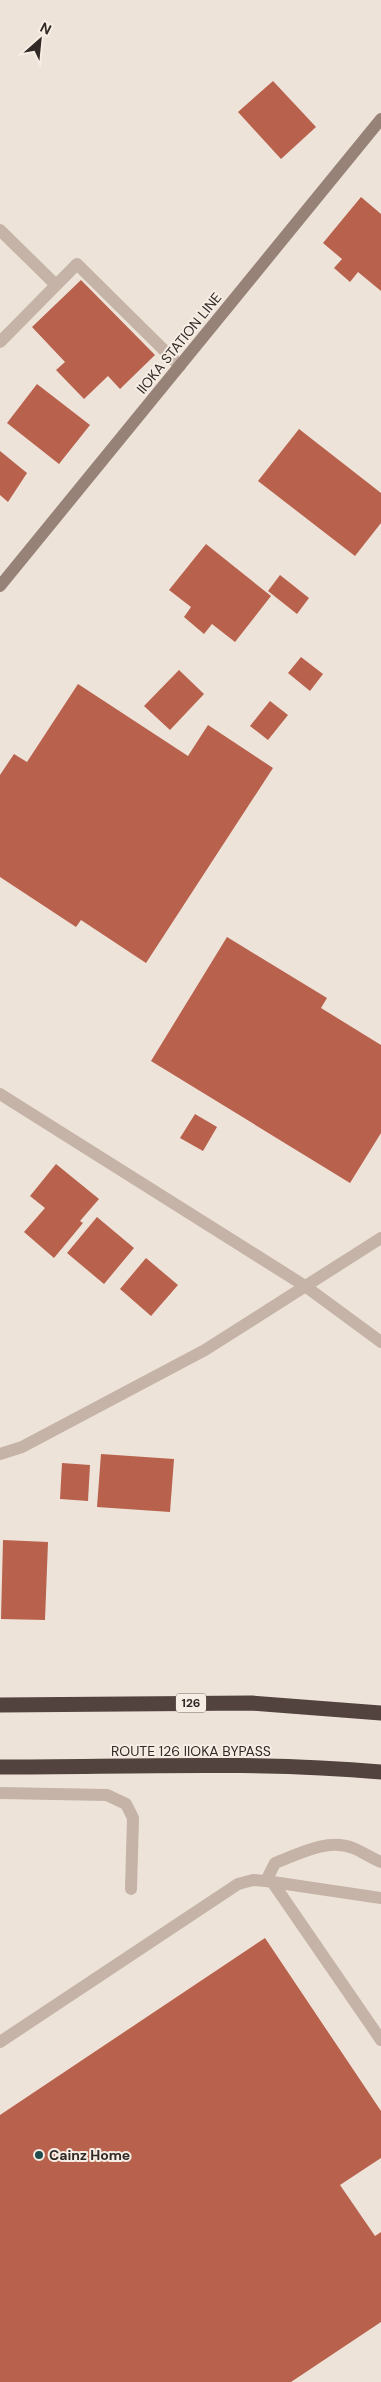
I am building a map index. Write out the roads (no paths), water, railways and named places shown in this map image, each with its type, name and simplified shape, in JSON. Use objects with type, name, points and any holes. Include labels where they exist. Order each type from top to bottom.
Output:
[{"type":"highway","name":"126","points":[[0,1705],[251,1703],[381,1713]]},
{"type":"highway","name":"ROUTE 126 IIOKA BYPASS","points":[[0,1767],[241,1766],[338,1768],[381,1772]]},
{"type":"main road","name":"IIOKA STATION LINE","points":[[0,586],[381,119]]},
{"type":"street","points":[[0,230],[56,286]]},
{"type":"street","points":[[0,342],[77,264],[180,366]]},
{"type":"street","points":[[0,1094],[305,1286],[381,1342]]},
{"type":"street","points":[[0,1454],[22,1447],[205,1350],[381,1238]]},
{"type":"street","points":[[0,1793],[107,1795],[126,1804],[133,1818],[131,1889]]},
{"type":"street","points":[[269,1882],[275,1863],[316,1847],[333,1844],[352,1847],[381,1862]]},
{"type":"street","points":[[0,2042],[238,1884],[253,1880],[381,1898]]},
{"type":"street","points":[[269,1882],[381,2040]]},
{"type":"place","name":"Cainz Home","points":[[39,2155]]}]
